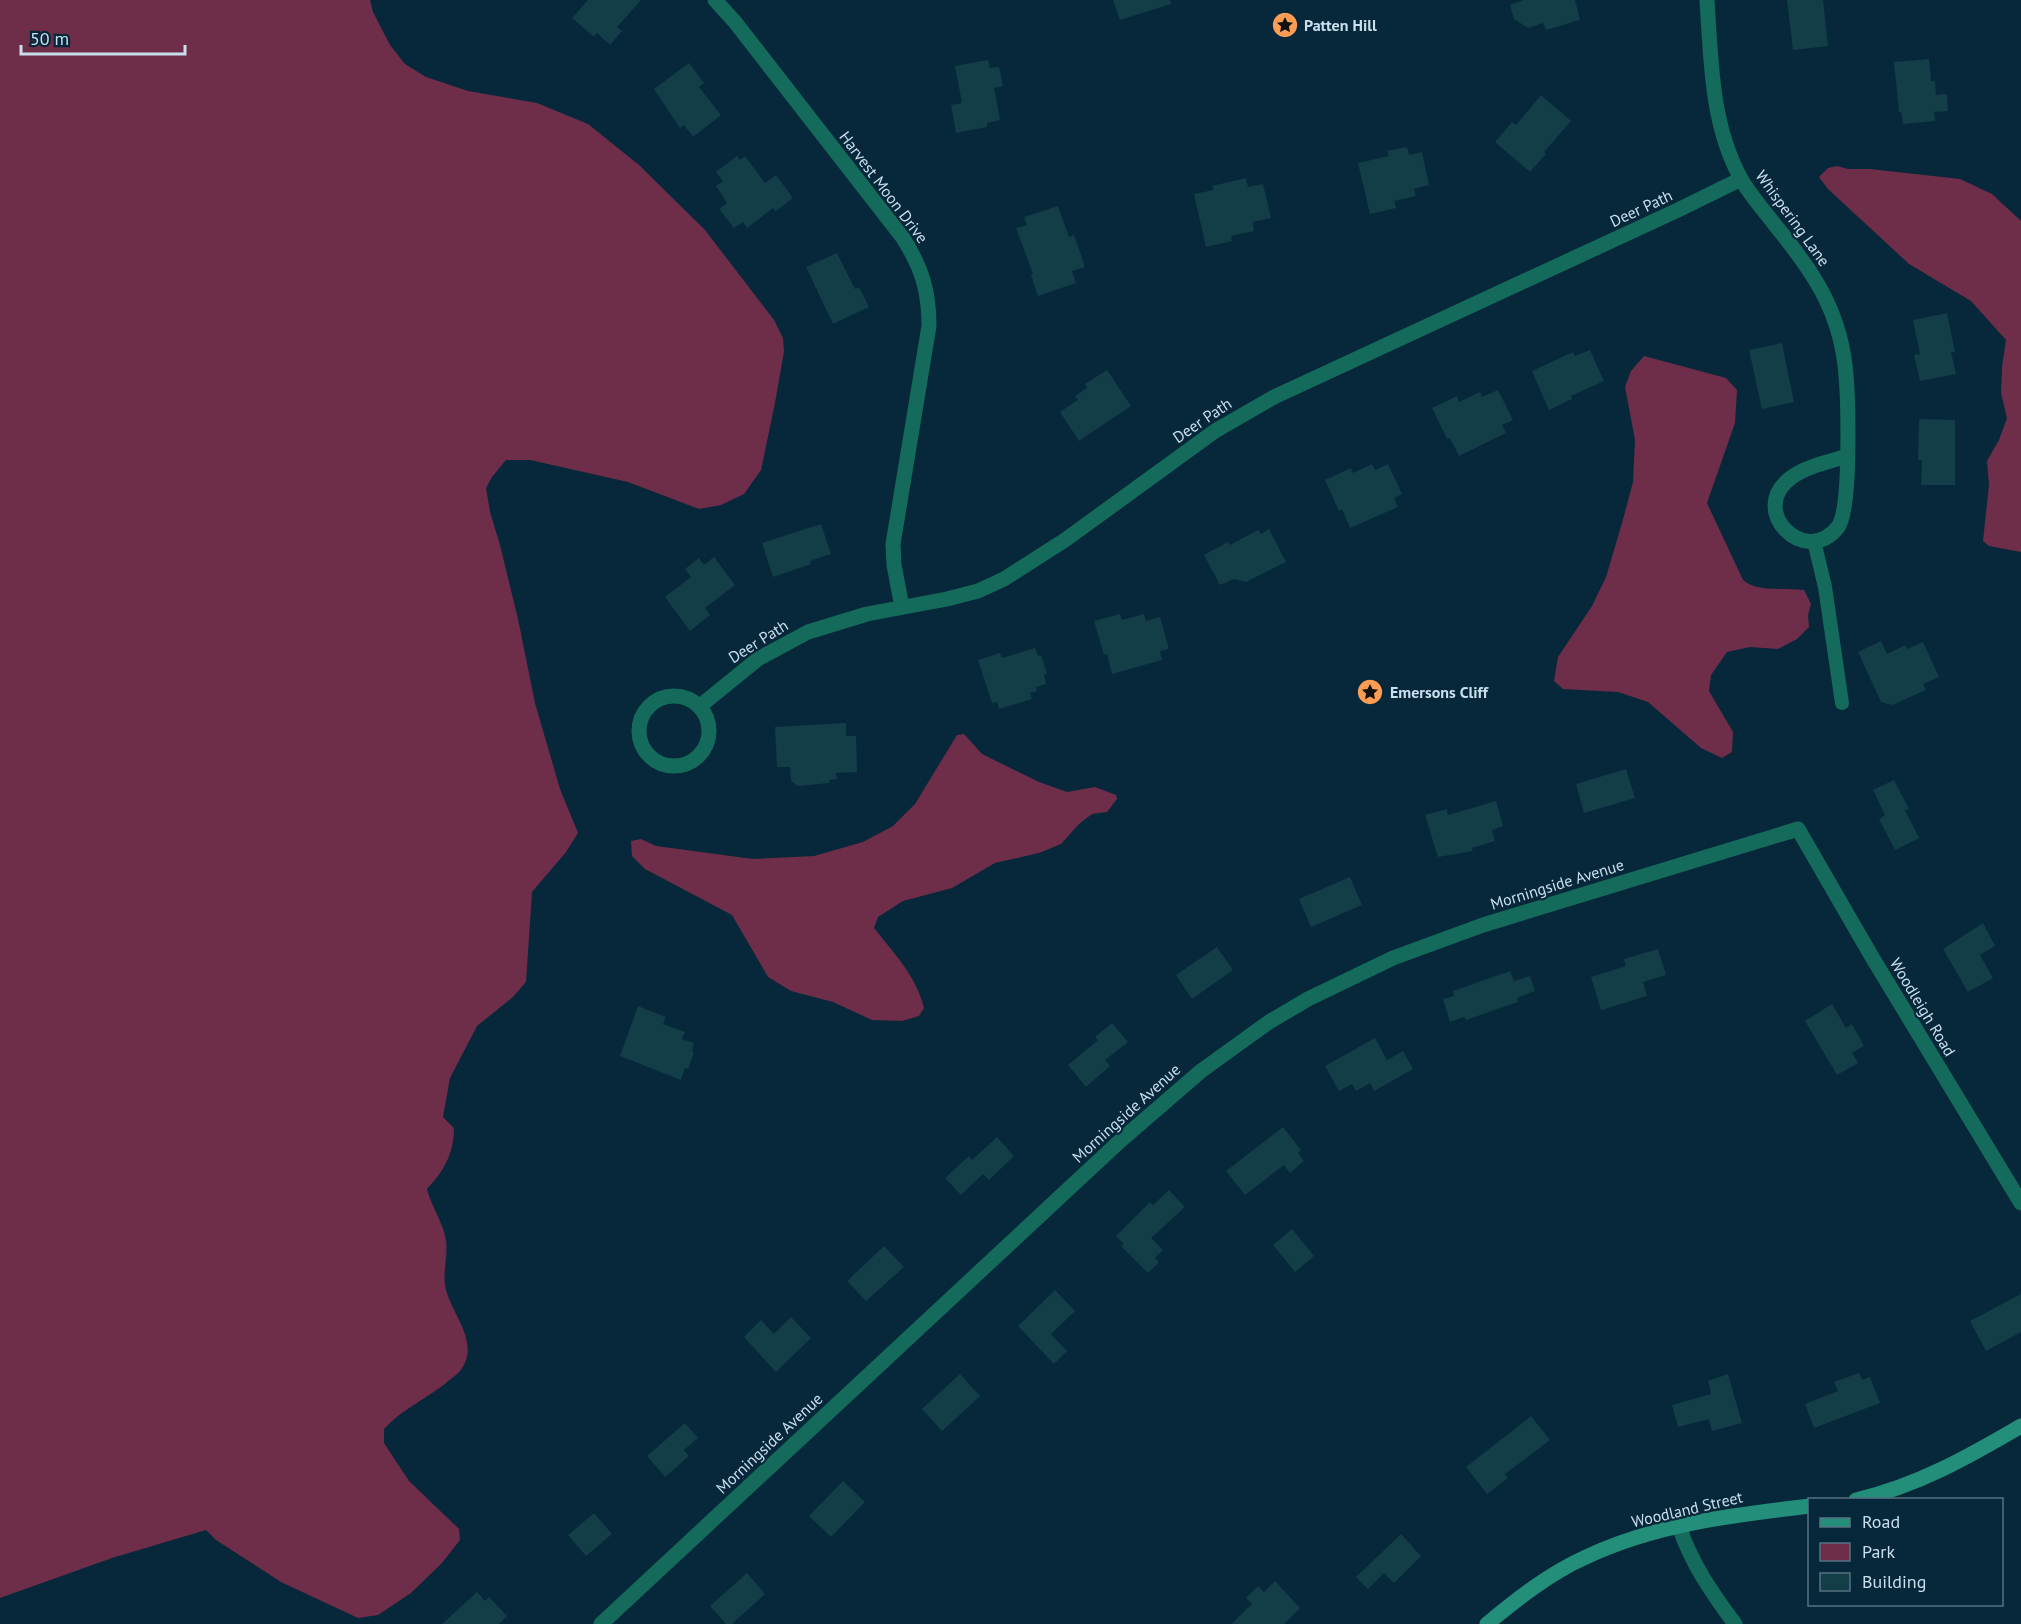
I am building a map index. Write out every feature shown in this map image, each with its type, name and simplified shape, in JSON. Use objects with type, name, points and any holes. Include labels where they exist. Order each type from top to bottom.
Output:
[{"type":"street","name":"Harvest Moon Drive","points":[[715,0],[735,21],[903,238],[917,260],[925,282],[929,305],[929,326],[893,544],[894,565],[902,608]]},
{"type":"street","name":"Whispering Lane","points":[[1707,0],[1713,90],[1719,121],[1729,153],[1741,178],[1824,292],[1841,340],[1848,394],[1845,501],[1839,525],[1830,535],[1814,541]]},
{"type":"street","name":"Deer Path","points":[[700,706],[758,659],[808,632],[836,622],[978,591],[1004,579],[1041,557],[1215,431],[1274,397],[1657,220],[1741,178]]},
{"type":"street","points":[[1814,541],[1798,539],[1781,527],[1776,517],[1775,503],[1778,493],[1784,483],[1794,475],[1847,456]]},
{"type":"street","points":[[679,695],[700,706],[707,716],[710,734],[706,745],[695,759],[684,765],[674,766],[662,764],[650,757],[642,747],[639,723],[643,713],[651,704],[666,696],[679,695]]},
{"type":"street","name":"Woodleigh Road","points":[[1798,829],[1872,957],[2021,1203]]},
{"type":"street","name":"Morningside Avenue","points":[[601,1624],[1120,1141],[1201,1071],[1269,1022],[1350,978],[1436,941],[1798,829]]},
{"type":"street","points":[[1864,1498],[1929,1477],[2021,1426]]},
{"type":"street","name":"Woodland Street","points":[[1487,1624],[1531,1590],[1585,1557],[1613,1546],[1679,1526],[1808,1506]]},
{"type":"street","points":[[1679,1526],[1703,1580],[1735,1624]]},
{"type":"lane","points":[[1814,541],[1825,587],[1842,703]]},
{"type":"green space","points":[[0,0],[370,0],[373,12],[390,45],[405,64],[426,77],[468,91],[537,103],[588,124],[639,165],[705,230],[774,320],[783,338],[784,351],[761,470],[744,494],[721,505],[699,509],[628,482],[530,460],[506,460],[486,488],[490,512],[518,619],[535,703],[560,789],[578,833],[566,852],[532,892],[526,982],[513,997],[477,1026],[450,1078],[443,1117],[454,1128],[454,1137],[450,1154],[443,1168],[427,1189],[446,1240],[446,1290],[467,1340],[468,1351],[466,1361],[457,1374],[398,1416],[384,1429],[384,1443],[409,1481],[459,1529],[460,1540],[442,1563],[411,1593],[378,1615],[358,1618],[281,1582],[216,1540],[206,1530],[112,1558],[0,1598]]},
{"type":"green space","points":[[1837,166],[1848,169],[1870,169],[1960,179],[1992,194],[2021,221],[2021,552],[1989,546],[1983,541],[1989,485],[1987,461],[1999,440],[2007,418],[2001,393],[2006,340],[1971,301],[1909,264],[1828,189],[1819,177],[1828,168]]},
{"type":"green space","points":[[1644,356],[1726,378],[1737,390],[1735,423],[1707,503],[1743,580],[1756,587],[1804,590],[1811,604],[1808,615],[1809,627],[1797,639],[1778,649],[1750,647],[1727,652],[1711,675],[1709,691],[1733,732],[1732,752],[1722,758],[1701,748],[1648,702],[1618,692],[1563,689],[1554,681],[1558,657],[1592,606],[1606,577],[1622,523],[1633,482],[1635,440],[1625,387],[1631,371]]},
{"type":"green space","points":[[964,734],[982,754],[1039,782],[1067,792],[1095,787],[1116,795],[1117,799],[1107,812],[1092,814],[1079,824],[1061,844],[1039,853],[995,863],[952,888],[903,901],[878,917],[874,928],[910,975],[921,997],[924,1008],[919,1016],[902,1021],[872,1020],[833,1002],[791,991],[768,977],[732,915],[645,869],[632,856],[631,841],[641,839],[656,846],[753,859],[814,856],[863,842],[893,826],[915,804],[957,735]]},
{"type":"building","points":[[588,0],[641,0],[617,27],[622,31],[610,45],[597,33],[594,37],[572,18]]},
{"type":"building","points":[[1113,0],[1170,0],[1171,4],[1120,20]]},
{"type":"building","points":[[1524,0],[1575,0],[1580,20],[1546,30],[1543,23],[1528,28],[1514,19],[1510,5]]},
{"type":"building","points":[[1787,0],[1823,0],[1828,46],[1793,50]]},
{"type":"building","points":[[1929,59],[1931,81],[1935,81],[1936,95],[1947,94],[1948,111],[1934,112],[1935,121],[1903,124],[1901,112],[1899,112],[1894,62]]},
{"type":"building","points":[[988,60],[990,68],[999,67],[1003,86],[994,88],[1000,120],[987,123],[987,127],[956,133],[951,105],[962,103],[955,66]]},
{"type":"building","points":[[689,63],[704,83],[699,87],[721,115],[693,137],[684,125],[680,128],[654,89]]},
{"type":"building","points":[[1541,95],[1571,121],[1530,172],[1495,142],[1512,122],[1516,125]]},
{"type":"building","points":[[1407,147],[1409,155],[1422,152],[1429,185],[1414,189],[1416,196],[1394,201],[1396,208],[1370,214],[1358,163],[1389,156],[1387,151]]},
{"type":"building","points":[[737,156],[740,160],[745,156],[765,183],[776,175],[793,198],[776,211],[773,208],[747,228],[743,222],[734,228],[719,209],[727,203],[716,186],[723,181],[716,172]]},
{"type":"building","points":[[1246,178],[1248,187],[1263,184],[1271,218],[1253,222],[1254,231],[1231,236],[1232,241],[1206,247],[1194,194],[1214,190],[1212,186]]},
{"type":"building","points":[[1058,206],[1069,237],[1074,235],[1085,267],[1072,271],[1076,283],[1038,296],[1031,275],[1033,274],[1016,228],[1027,225],[1024,217]]},
{"type":"building","points":[[837,253],[855,289],[859,287],[869,307],[833,324],[806,267]]},
{"type":"building","points":[[1947,313],[1955,352],[1951,352],[1956,374],[1920,381],[1914,355],[1920,354],[1913,320]]},
{"type":"building","points":[[1782,343],[1794,402],[1762,409],[1749,350]]},
{"type":"building","points":[[1590,350],[1604,381],[1571,396],[1572,399],[1549,410],[1532,371],[1573,352],[1575,356]]},
{"type":"building","points":[[1107,370],[1131,406],[1079,441],[1060,412],[1078,400],[1075,396],[1087,388],[1085,384]]},
{"type":"building","points":[[1498,390],[1513,420],[1502,425],[1506,433],[1459,456],[1450,438],[1447,439],[1432,408],[1457,396],[1459,402],[1480,392],[1482,397]]},
{"type":"building","points":[[1919,419],[1955,420],[1955,485],[1921,485],[1922,460],[1918,460]]},
{"type":"building","points":[[1372,464],[1375,470],[1388,464],[1402,494],[1394,498],[1398,507],[1350,528],[1342,509],[1339,511],[1325,480],[1351,468],[1353,473]]},
{"type":"building","points":[[821,524],[831,554],[810,561],[811,564],[773,577],[762,543]]},
{"type":"building","points":[[1269,529],[1286,562],[1246,582],[1234,579],[1220,585],[1204,555],[1228,542],[1230,545],[1258,530],[1261,534]]},
{"type":"building","points":[[714,557],[735,585],[705,608],[710,615],[690,631],[665,597],[691,577],[685,569],[699,558],[704,565]]},
{"type":"building","points":[[1120,614],[1122,620],[1144,614],[1146,621],[1160,617],[1169,649],[1160,651],[1162,660],[1112,674],[1094,621]]},
{"type":"building","points":[[1881,641],[1887,654],[1905,645],[1907,649],[1923,642],[1939,677],[1923,684],[1926,690],[1892,705],[1881,702],[1858,652]]},
{"type":"building","points":[[1035,648],[1038,656],[1041,655],[1047,674],[1044,675],[1046,684],[1036,687],[1037,691],[1030,693],[1032,699],[999,709],[997,702],[992,703],[978,660],[1000,653],[1002,658]]},
{"type":"building","points":[[846,723],[846,736],[856,736],[857,772],[836,773],[837,779],[829,780],[829,783],[798,786],[791,781],[790,767],[777,767],[775,727]]},
{"type":"building","points":[[1626,769],[1635,798],[1584,813],[1576,784]]},
{"type":"building","points":[[1894,780],[1909,809],[1905,810],[1919,838],[1895,850],[1879,819],[1885,815],[1873,790]]},
{"type":"building","points":[[1496,801],[1503,826],[1492,830],[1495,841],[1472,848],[1473,851],[1438,857],[1425,815],[1447,809],[1448,815]]},
{"type":"building","points":[[1350,877],[1362,905],[1311,927],[1299,899]]},
{"type":"building","points":[[1983,923],[1995,946],[1980,955],[1993,978],[1968,992],[1943,949]]},
{"type":"building","points":[[1217,947],[1233,970],[1192,999],[1176,975]]},
{"type":"building","points":[[1658,949],[1666,975],[1643,982],[1647,996],[1601,1010],[1591,977],[1626,966],[1624,959]]},
{"type":"building","points":[[1510,971],[1514,981],[1530,976],[1535,991],[1517,998],[1518,1002],[1466,1020],[1464,1017],[1450,1022],[1443,999],[1454,996],[1453,991]]},
{"type":"building","points":[[1832,1004],[1846,1028],[1852,1024],[1864,1046],[1852,1053],[1858,1063],[1837,1075],[1805,1021]]},
{"type":"building","points":[[638,1006],[666,1017],[663,1024],[685,1032],[682,1039],[694,1043],[692,1051],[694,1052],[681,1080],[620,1056]]},
{"type":"building","points":[[1112,1023],[1128,1042],[1105,1060],[1110,1066],[1086,1087],[1068,1065],[1098,1040],[1095,1037]]},
{"type":"building","points":[[1375,1038],[1387,1060],[1403,1051],[1413,1069],[1374,1091],[1370,1083],[1356,1091],[1352,1084],[1339,1091],[1325,1066]]},
{"type":"building","points":[[1283,1127],[1301,1150],[1298,1153],[1304,1161],[1290,1173],[1284,1165],[1245,1195],[1226,1171]]},
{"type":"building","points":[[997,1137],[1014,1156],[989,1180],[983,1174],[961,1195],[945,1178],[969,1156],[972,1160]]},
{"type":"building","points":[[1169,1190],[1185,1207],[1151,1238],[1163,1250],[1155,1258],[1159,1262],[1148,1273],[1121,1246],[1124,1244],[1116,1236],[1150,1202],[1153,1205]]},
{"type":"building","points":[[1292,1229],[1314,1256],[1295,1272],[1273,1245]]},
{"type":"building","points":[[884,1246],[904,1267],[866,1301],[847,1281]]},
{"type":"building","points":[[1055,1290],[1075,1311],[1051,1334],[1067,1351],[1054,1364],[1018,1326]]},
{"type":"building","points":[[2021,1294],[2021,1332],[1986,1351],[1970,1321]]},
{"type":"building","points":[[791,1317],[811,1338],[776,1372],[744,1337],[761,1320],[774,1334]]},
{"type":"building","points":[[1859,1373],[1862,1380],[1870,1377],[1880,1403],[1814,1428],[1805,1404],[1838,1391],[1834,1382]]},
{"type":"building","points":[[960,1374],[980,1396],[942,1431],[922,1409]]},
{"type":"building","points":[[1728,1374],[1742,1423],[1712,1431],[1709,1419],[1678,1427],[1672,1405],[1711,1394],[1708,1381]]},
{"type":"building","points":[[1531,1416],[1550,1440],[1505,1474],[1508,1478],[1487,1494],[1466,1467]]},
{"type":"building","points":[[685,1423],[698,1438],[684,1450],[689,1456],[665,1477],[647,1456]]},
{"type":"building","points":[[843,1481],[865,1502],[831,1537],[809,1516]]},
{"type":"building","points":[[594,1513],[612,1534],[586,1556],[568,1535]]},
{"type":"building","points":[[1401,1534],[1421,1556],[1394,1583],[1384,1573],[1368,1589],[1356,1577]]},
{"type":"building","points":[[747,1573],[765,1594],[732,1624],[726,1624],[710,1606]]},
{"type":"building","points":[[1275,1581],[1300,1608],[1284,1624],[1231,1624],[1252,1604],[1246,1598],[1258,1586],[1264,1592]]},
{"type":"building","points":[[477,1592],[485,1601],[489,1597],[507,1616],[499,1624],[442,1624]]},
{"type":"place","name":"Patten Hill","points":[[1285,25]]},
{"type":"place","name":"Emersons Cliff","points":[[1370,692]]}]
